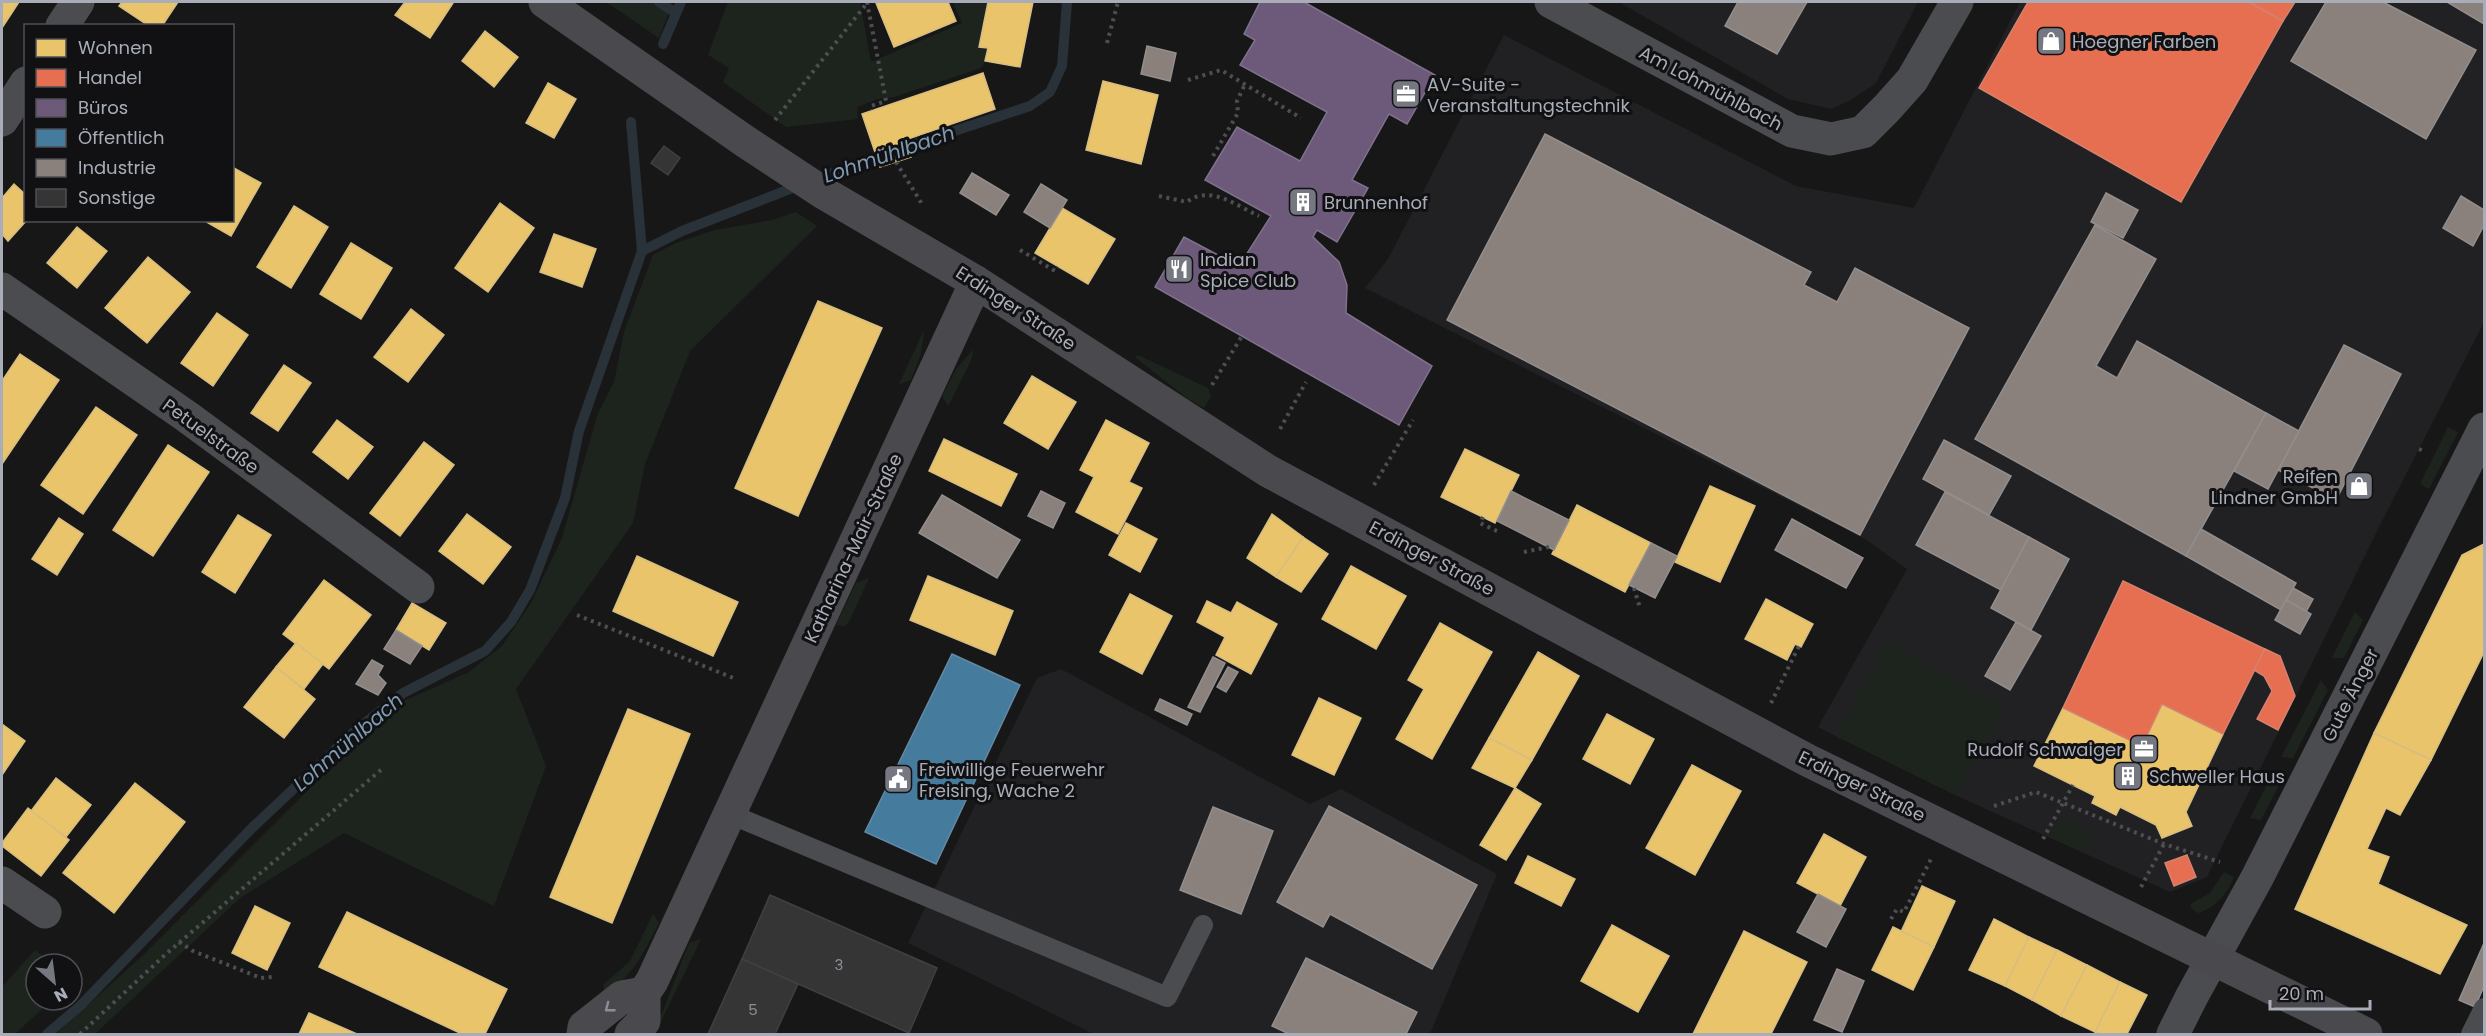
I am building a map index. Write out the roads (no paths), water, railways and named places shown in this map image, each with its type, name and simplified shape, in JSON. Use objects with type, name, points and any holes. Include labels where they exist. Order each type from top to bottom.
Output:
[{"type":"street","points":[[63,24],[78,2]]},
{"type":"street","name":"Erdinger Straße","points":[[545,2],[822,192],[976,282],[1268,471],[1807,760],[2366,1035]]},
{"type":"street","name":"Am Lohmühlbach","points":[[1551,2],[1792,131],[1831,139],[1863,132],[1887,108],[1912,80],[1957,2]]},
{"type":"street","points":[[2,120],[24,86]]},
{"type":"street","name":"Katharina-Mair-Straße","points":[[631,1035],[645,1021],[644,993],[652,981],[976,282]]},
{"type":"street","name":"Petuelstraße","points":[[2,289],[204,429],[417,587]]},
{"type":"street","name":"Gute Änger","points":[[2173,1035],[2355,686],[2475,468],[2484,429]]},
{"type":"street","points":[[2,883],[45,912]]},
{"type":"street","points":[[583,1035],[584,1027],[622,997],[644,993]]},
{"type":"lane","points":[[729,814],[1167,997],[1203,925]]},
{"type":"lane","points":[[2471,1035],[2484,1008]]},
{"type":"waterway","name":"Lohmühlbach","points":[[659,2],[676,13]]},
{"type":"waterway","name":"Lohmühlbach","points":[[663,44],[681,2]]},
{"type":"waterway","name":"Lohmühlbach","points":[[815,180],[870,159],[1030,106],[1050,92],[1062,66],[1067,2]]},
{"type":"waterway","name":"Lohmühlbach","points":[[631,122],[642,251]]},
{"type":"waterway","name":"Lohmühlbach","points":[[47,1034],[80,1006],[252,828],[355,731],[403,693],[485,651],[511,622],[530,590],[565,498],[579,431],[642,251],[682,231],[800,185]]},
{"type":"place","name":"Hoegner Farben","points":[[2051,41]]},
{"type":"place","name":"AV-Suite - Veranstaltungstechnik","points":[[1406,94]]},
{"type":"place","name":"Brunnenhof","points":[[1303,202]]},
{"type":"place","name":"Indian Spice Club","points":[[1179,269]]},
{"type":"place","name":"Reifen Lindner GmbH","points":[[2359,486]]},
{"type":"place","name":"Rudolf Schwaiger","points":[[2144,749]]},
{"type":"place","name":"Schweller Haus","points":[[2128,776]]},
{"type":"place","name":"Freiwillige Feuerwehr Freising, Wache 2","points":[[898,779]]}]
